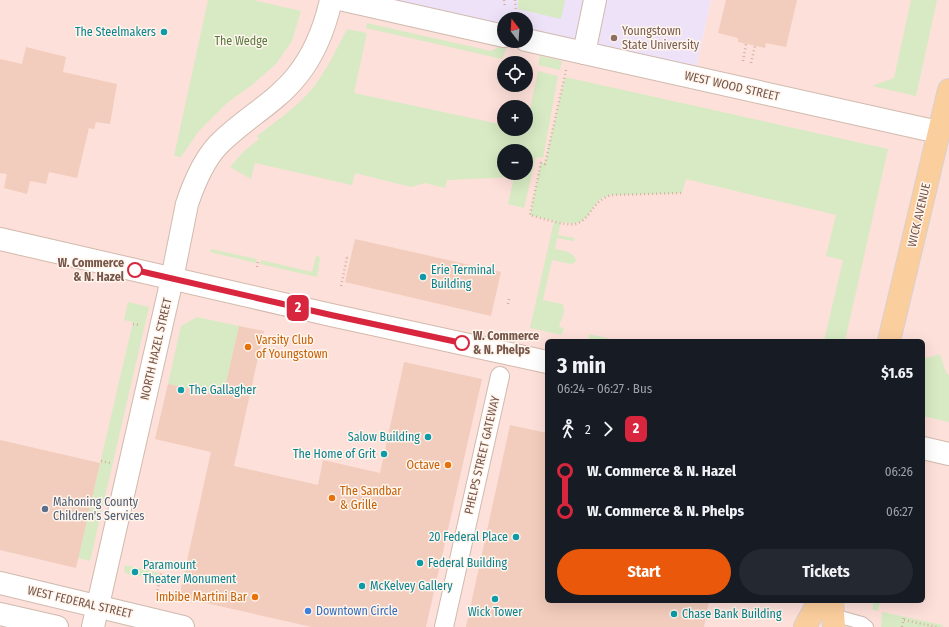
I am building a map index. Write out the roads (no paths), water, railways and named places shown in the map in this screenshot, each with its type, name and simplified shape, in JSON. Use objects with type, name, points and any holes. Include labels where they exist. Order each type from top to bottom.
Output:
[{"type":"main road","name":"WICK AVENUE","points":[[890,339],[944,134],[949,90]]},
{"type":"main road","points":[[805,627],[829,611]]},
{"type":"street","name":"NORTH HAZEL STREET","points":[[93,627],[172,279],[187,204],[204,164],[218,146],[234,130],[280,94],[297,76],[308,60],[317,42],[327,19],[331,0]]},
{"type":"street","points":[[344,0],[497,34]]},
{"type":"street","points":[[577,52],[595,0]]},
{"type":"street","name":"WEST WOOD STREET","points":[[533,42],[944,134]]},
{"type":"street","points":[[0,239],[331,315],[545,362]]},
{"type":"street","name":"PHELPS STREET GATEWAY","points":[[444,627],[500,376]]},
{"type":"street","points":[[925,448],[949,454]]},
{"type":"street","name":"WEST FEDERAL STREET","points":[[0,583],[183,627]]},
{"type":"street","points":[[0,614],[57,627]]},
{"type":"lane","points":[[829,611],[862,623],[867,627]]},
{"type":"place","name":"The Steelmakers","points":[[164,32]]},
{"type":"place","name":"Youngstown State University","points":[[614,38]]},
{"type":"place","name":"W. Commerce & N. Hazel","points":[[135,270]]},
{"type":"place","name":"Erie Terminal Building","points":[[423,277]]},
{"type":"place","name":"W. Commerce & N. Phelps","points":[[462,343]]},
{"type":"place","name":"Varsity Club of Youngstown","points":[[248,347]]},
{"type":"place","name":"The Gallagher","points":[[181,390]]},
{"type":"place","name":"Salow Building","points":[[428,437]]},
{"type":"place","name":"The Home of Grit","points":[[384,454]]},
{"type":"place","name":"Octave","points":[[448,465]]},
{"type":"place","name":"The Sandbar & Grille","points":[[332,498]]},
{"type":"place","name":"Mahoning County Children's Services","points":[[45,509]]},
{"type":"place","name":"20 Federal Place","points":[[516,537]]},
{"type":"place","name":"Federal Building","points":[[420,563]]},
{"type":"place","name":"Paramount Theater Monument","points":[[135,572]]},
{"type":"place","name":"McKelvey Gallery","points":[[362,586]]},
{"type":"place","name":"Imbibe Martini Bar","points":[[255,597]]},
{"type":"place","name":"Wick Tower","points":[[495,599]]},
{"type":"place","name":"Downtown Circle","points":[[308,611]]},
{"type":"place","name":"Chase Bank Building","points":[[674,614]]},
{"type":"park label","name":"The Wedge","points":[[241,41]]}]
